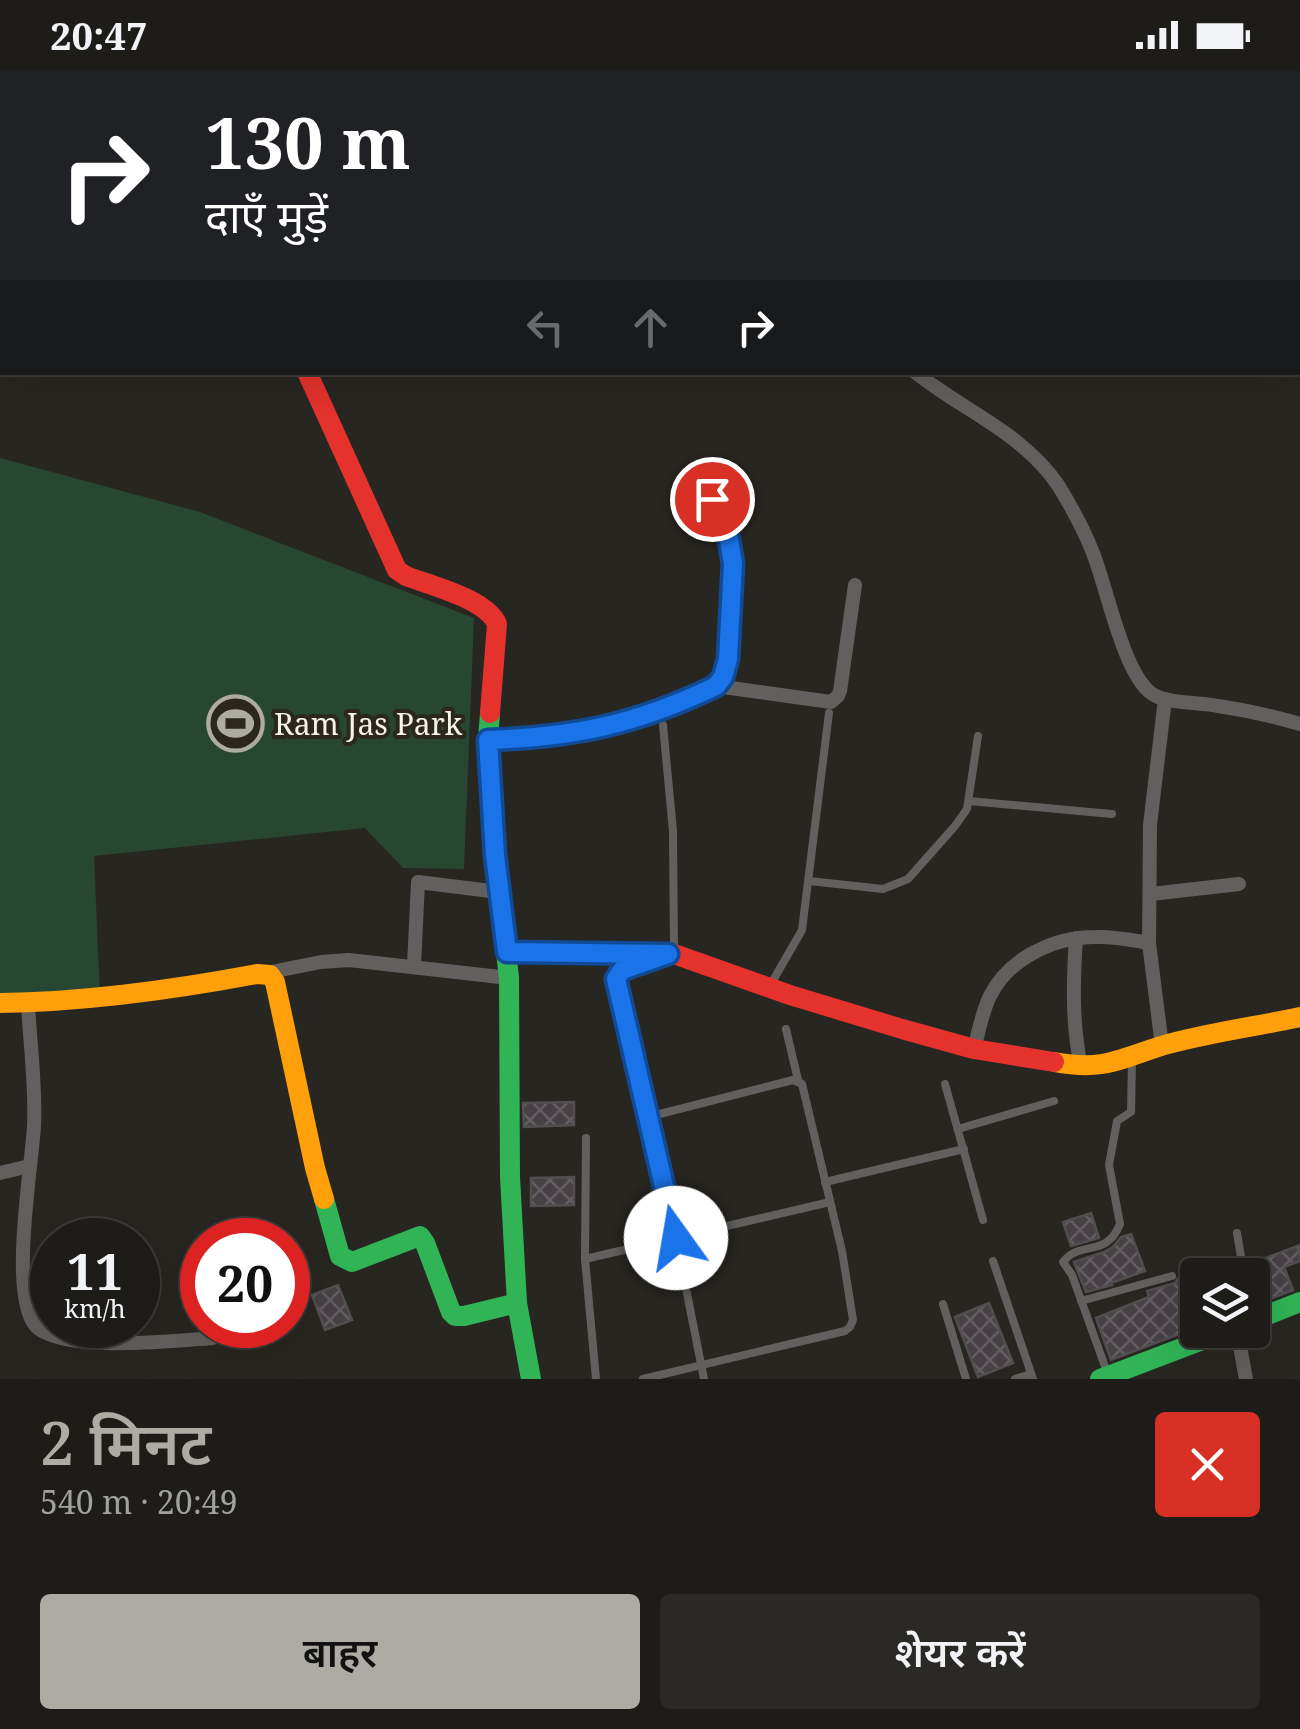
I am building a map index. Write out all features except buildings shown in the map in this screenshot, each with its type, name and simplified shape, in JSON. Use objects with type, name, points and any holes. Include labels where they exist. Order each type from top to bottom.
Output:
[{"type":"street","points":[[308,375],[397,570],[485,607],[498,624],[488,740],[495,855],[509,978],[510,1177],[517,1302],[531,1379]]},
{"type":"street","points":[[919,375],[1003,431],[1040,463],[1056,483],[1093,552],[1135,674],[1148,691],[1166,699],[1215,705],[1300,724]]},
{"type":"street","points":[[488,740],[595,730],[636,719],[716,686],[728,659],[733,551],[727,528],[703,480]]},
{"type":"street","points":[[716,686],[834,700],[840,691],[855,585]]},
{"type":"street","points":[[1162,1046],[1150,943],[1151,805],[1166,699]]},
{"type":"street","points":[[414,966],[418,882],[499,892]]},
{"type":"street","points":[[1152,894],[1239,884]]},
{"type":"street","points":[[974,1049],[987,1002],[1018,963],[1048,945],[1076,938],[1108,937],[1150,943]]},
{"type":"street","points":[[1076,938],[1073,998],[1081,1068]]},
{"type":"street","points":[[507,952],[672,954],[768,988],[974,1049],[1081,1068],[1119,1062],[1162,1046],[1300,1017]]},
{"type":"street","points":[[0,1004],[137,994],[333,961],[509,978]]},
{"type":"street","points":[[266,974],[274,978],[315,1168],[340,1256],[352,1262],[420,1236],[455,1316],[517,1302]]},
{"type":"street","points":[[28,1004],[34,1106],[23,1254],[28,1316],[34,1325],[58,1338],[124,1344],[180,1340]]},
{"type":"street","points":[[0,1173],[30,1166]]},
{"type":"street","points":[[1270,1310],[1300,1302]]},
{"type":"street","points":[[1106,1378],[1182,1348]]},
{"type":"street","points":[[1240,1348],[1246,1379]]},
{"type":"lane","points":[[768,988],[802,930],[829,714]]},
{"type":"lane","points":[[663,725],[673,831],[672,954],[622,970],[616,979],[704,1379]]},
{"type":"lane","points":[[809,881],[883,889],[899,884],[917,871],[966,809],[978,736]]},
{"type":"lane","points":[[969,801],[1112,814]]},
{"type":"lane","points":[[644,1379],[845,1332],[850,1327],[852,1315],[842,1251],[804,1088],[798,1080],[786,1029]]},
{"type":"lane","points":[[1106,1378],[1082,1301],[1063,1262],[1071,1253],[1110,1242],[1120,1224],[1108,1164],[1117,1121],[1131,1112],[1132,1057]]},
{"type":"lane","points":[[648,1117],[798,1080]]},
{"type":"lane","points":[[945,1084],[983,1220]]},
{"type":"lane","points":[[958,1128],[1054,1101]]},
{"type":"lane","points":[[586,1138],[585,1260],[596,1379]]},
{"type":"lane","points":[[826,1182],[964,1149]]},
{"type":"lane","points":[[585,1260],[830,1202]]},
{"type":"lane","points":[[1237,1232],[1241,1258]]},
{"type":"lane","points":[[993,1261],[1032,1376],[1016,1379]]},
{"type":"lane","points":[[1082,1301],[1172,1276]]},
{"type":"lane","points":[[943,1304],[966,1379]]},
{"type":"green space","name":"Ram Jas Park","points":[[0,458],[200,512],[474,618],[464,869],[403,868],[365,828],[94,856],[100,998],[0,1000]]},
{"type":"traffic: fast","points":[[490,713],[495,855],[509,978],[510,1177],[517,1303],[531,1379]]},
{"type":"traffic: fast","points":[[324,1199],[340,1256],[352,1262],[420,1236],[455,1316],[517,1303]]},
{"type":"traffic: fast","points":[[1270,1314],[1300,1302]]},
{"type":"traffic: fast","points":[[1100,1379],[1182,1348]]},
{"type":"traffic: slow","points":[[0,1003],[97,998],[270,975],[275,982],[324,1199]]},
{"type":"traffic: slow","points":[[1054,1062],[1109,1063],[1178,1041],[1300,1017]]},
{"type":"traffic: jam","points":[[308,375],[397,570],[470,600],[497,624],[490,713]]},
{"type":"traffic: jam","points":[[507,952],[674,954],[902,1029],[974,1049],[1054,1062]]},
{"type":"place","name":"Ram Jas Park","points":[[235,723]]},
{"type":"route","points":[[676,1238],[616,979],[622,970],[668,954],[507,952],[495,855],[488,740],[595,730],[636,719],[716,686],[728,659],[733,551],[727,528],[712,499]]}]
